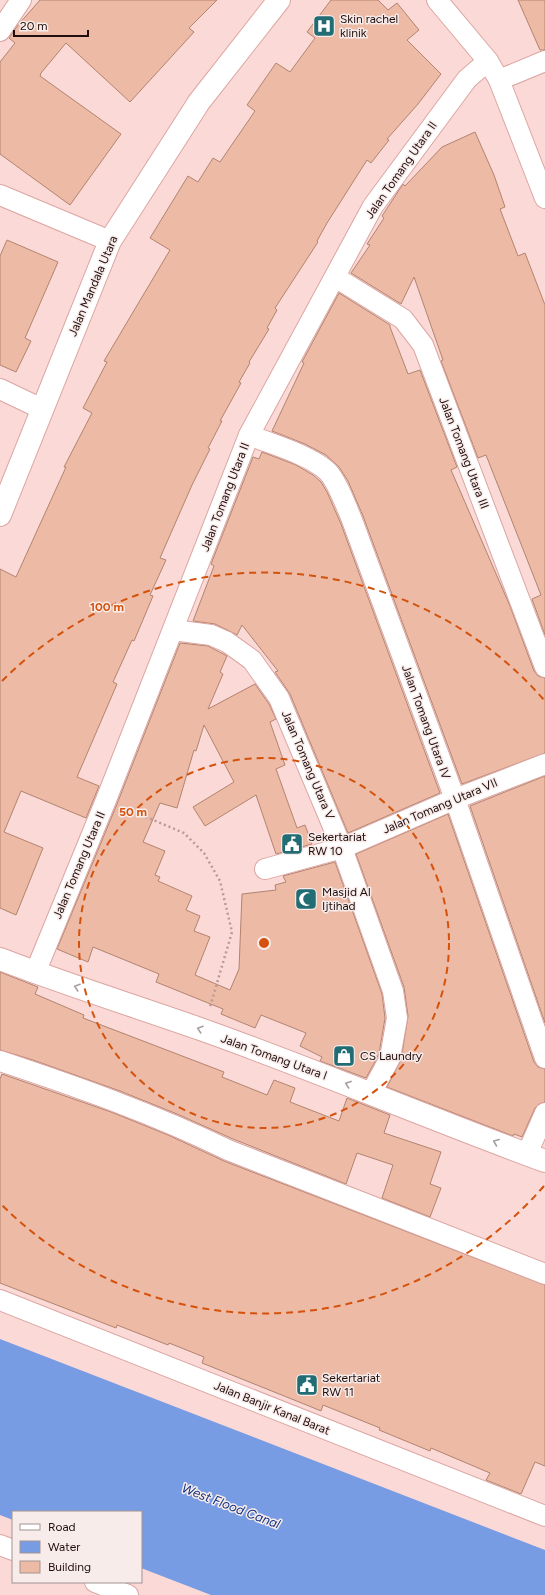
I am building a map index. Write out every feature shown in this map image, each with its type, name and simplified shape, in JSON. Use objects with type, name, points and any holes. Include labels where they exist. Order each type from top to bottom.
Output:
[{"type":"street","name":"Jalan Mandala Utara","points":[[0,514],[110,241],[199,102],[279,0]]},
{"type":"street","points":[[437,0],[488,61],[500,80],[545,198]]},
{"type":"street","points":[[0,31],[14,2]]},
{"type":"street","name":"Jalan Tomang Utara II","points":[[35,973],[106,800],[249,435],[373,206],[467,79],[488,61]]},
{"type":"street","points":[[500,80],[545,61]]},
{"type":"street","points":[[0,195],[110,241]]},
{"type":"street","name":"Jalan Tomang Utara III","points":[[335,276],[404,319],[423,345],[545,667]]},
{"type":"street","points":[[0,389],[42,408]]},
{"type":"street","name":"Jalan Tomang Utara IV","points":[[249,435],[307,458],[327,471],[338,489],[352,520],[455,799],[545,1058]]},
{"type":"street","name":"Jalan Tomang Utara V","points":[[173,630],[211,635],[227,642],[252,660],[280,698],[342,848],[393,991],[396,1018],[390,1058],[371,1093]]},
{"type":"street","name":"Jalan Tomang Utara VII","points":[[265,869],[342,848],[455,799],[545,764]]},
{"type":"street","name":"Jalan Tomang Utara I","points":[[0,959],[35,973],[203,1030],[371,1093],[536,1158]]},
{"type":"street","points":[[0,1061],[128,1106],[186,1130],[228,1150],[545,1274]]},
{"type":"street","points":[[536,1158],[545,1113]]},
{"type":"street","name":"Jalan Banjir Kanal Barat","points":[[0,1300],[545,1516]]},
{"type":"street","points":[[0,1545],[12,1550]]},
{"type":"street","points":[[98,1583],[128,1595]]},
{"type":"path","points":[[106,800],[184,833],[204,853],[220,881],[232,932],[203,1030]]},
{"type":"water","name":"West Flood Canal","points":[[0,1339],[545,1550],[545,1595],[211,1595],[142,1568],[142,1511],[12,1511],[12,1520],[0,1515]]},
{"type":"building","points":[[40,0],[217,0],[189,28],[194,32],[130,102],[66,43],[41,73],[40,76],[121,134],[70,205],[0,154],[0,62],[15,43],[9,38],[18,25]]},
{"type":"building","points":[[331,0],[378,0],[388,10],[397,3],[419,30],[407,40],[441,74],[418,104],[387,139],[389,140],[371,163],[367,160],[327,223],[317,241],[318,242],[275,308],[277,310],[267,328],[269,329],[249,362],[250,363],[239,382],[241,383],[220,421],[222,421],[208,448],[210,449],[192,485],[160,558],[166,560],[150,595],[153,596],[134,641],[132,640],[113,682],[117,684],[77,777],[99,786],[86,818],[21,791],[4,832],[43,848],[16,915],[0,908],[0,569],[16,577],[66,467],[64,467],[92,413],[83,408],[107,362],[104,361],[170,250],[150,238],[188,176],[198,182],[213,158],[220,162],[255,111],[247,105],[276,63],[290,72],[315,38],[307,32]]},
{"type":"building","points":[[518,0],[545,0],[545,50],[540,50]]},
{"type":"building","points":[[475,132],[494,175],[505,207],[500,209],[518,256],[525,253],[545,305],[545,635],[532,599],[541,595],[486,455],[478,458],[441,361],[443,360],[414,277],[401,304],[351,273],[370,245],[367,244],[384,218],[382,216],[403,184],[405,186],[442,147]]},
{"type":"building","points":[[7,240],[58,262],[25,338],[31,341],[16,372],[0,365],[0,256]]},
{"type":"building","points":[[339,293],[390,325],[408,374],[420,370],[457,467],[451,470],[510,606],[534,671],[538,676],[545,678],[545,753],[462,784],[363,516],[348,481],[339,467],[326,455],[305,444],[272,431],[304,363],[302,362]]},
{"type":"building","points":[[262,452],[296,465],[313,475],[321,482],[327,492],[341,524],[440,793],[348,833],[290,694],[275,672],[278,671],[242,625],[237,635],[215,624],[193,621],[214,566],[211,564],[253,457],[259,459]]},
{"type":"building","points":[[180,643],[208,646],[227,656],[220,672],[223,674],[208,709],[255,684],[269,704],[276,719],[270,722],[285,765],[276,769],[297,828],[305,825],[312,844],[276,854],[256,795],[205,826],[193,807],[234,782],[204,725],[196,751],[194,750],[177,808],[160,803],[143,842],[165,851],[155,875],[160,877],[158,881],[192,896],[186,910],[200,916],[194,931],[210,937],[195,975],[230,990],[239,969],[242,894],[276,890],[275,885],[286,882],[283,876],[335,862],[382,994],[385,1018],[379,1054],[366,1078],[320,1061],[322,1057],[300,1046],[306,1033],[261,1015],[255,1028],[221,1014],[223,1009],[156,982],[159,974],[93,947],[88,962],[57,949],[117,804]]},
{"type":"building","points":[[545,776],[545,1023],[470,806]]},
{"type":"building","points":[[448,814],[534,1062],[538,1067],[545,1069],[545,1102],[539,1104],[535,1108],[522,1137],[514,1134],[513,1136],[387,1087],[401,1060],[408,1016],[404,987],[356,854]]},
{"type":"building","points":[[0,972],[38,987],[35,994],[84,1015],[83,1018],[224,1072],[222,1077],[267,1095],[274,1080],[295,1088],[290,1102],[339,1121],[347,1098],[390,1115],[384,1133],[441,1152],[430,1184],[441,1188],[430,1217],[382,1198],[393,1165],[357,1153],[346,1184],[233,1139],[120,1091],[33,1060],[0,1050]]},
{"type":"building","points":[[2,1074],[111,1112],[168,1135],[224,1161],[545,1285],[545,1466],[535,1462],[521,1494],[486,1480],[490,1473],[431,1448],[430,1451],[379,1430],[380,1428],[323,1405],[321,1411],[202,1363],[204,1357],[169,1343],[168,1345],[117,1325],[116,1328],[0,1283],[0,1079]]},
{"type":"place","name":"Skin rachel klinik","points":[[324,26]]},
{"type":"place","name":"Sekertariat RW 10","points":[[292,844]]},
{"type":"place","name":"Masjid Al Ijtihad","points":[[306,899]]},
{"type":"place","name":"CS Laundry","points":[[344,1056]]},
{"type":"place","name":"Sekertariat RW 11","points":[[307,1385]]}]
